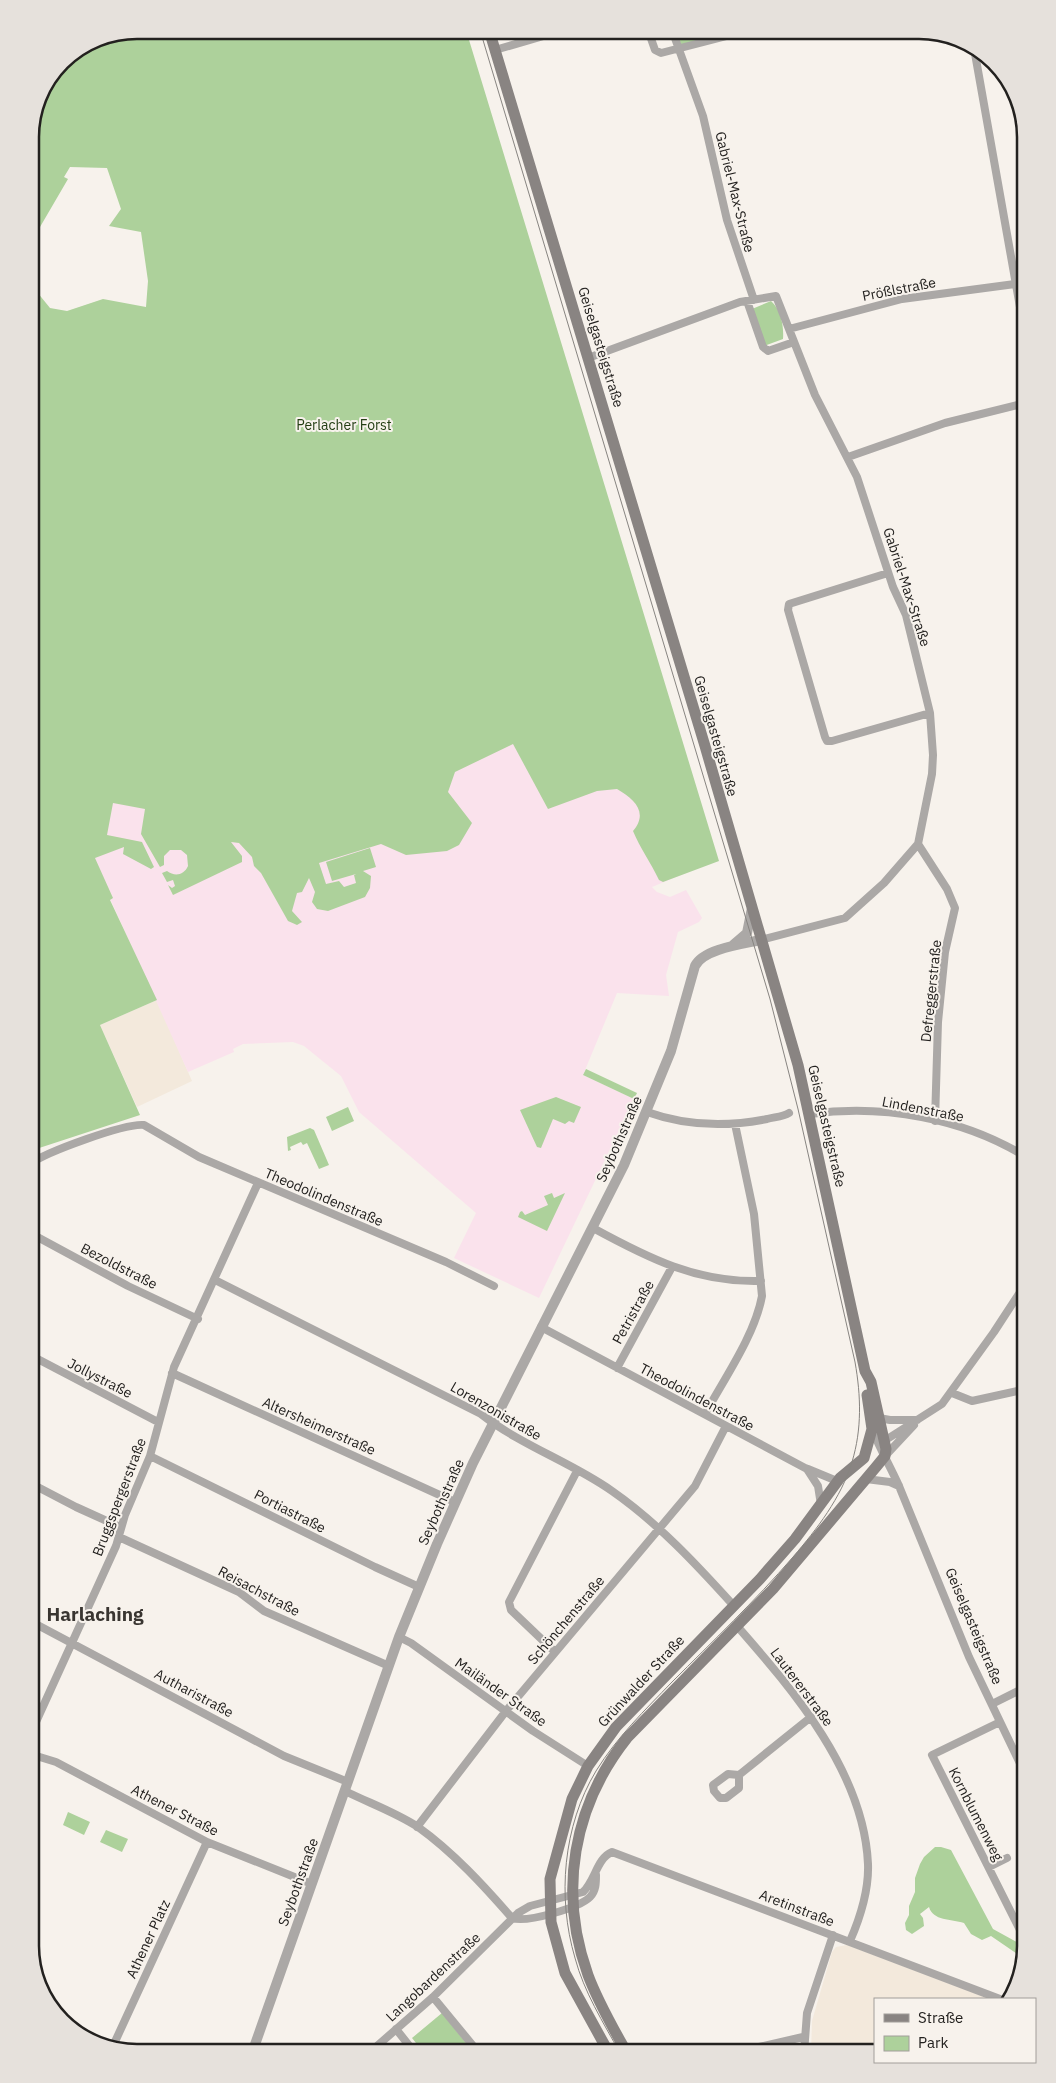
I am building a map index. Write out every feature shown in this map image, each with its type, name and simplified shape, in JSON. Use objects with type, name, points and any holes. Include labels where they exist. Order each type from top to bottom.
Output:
[{"type":"main road","name":"Geiselgasteigstraße","points":[[492,39],[762,940],[810,1114],[865,1371],[871,1382],[879,1418],[881,1443],[885,1456]]},
{"type":"main road","name":"Grünwalder Straße","points":[[604,2044],[566,1973],[557,1947],[550,1913],[550,1879],[562,1829],[572,1799],[588,1766],[616,1727],[782,1555],[837,1482],[858,1464],[867,1452],[872,1429],[865,1371]]},
{"type":"main road","name":"Grünwalder Straße","points":[[622,2044],[587,1974],[581,1949],[574,1900],[576,1845],[583,1816],[595,1787],[609,1762],[636,1728],[737,1626],[805,1552],[885,1456]]},
{"type":"main road","points":[[837,1482],[845,1487],[848,1499]]},
{"type":"street","points":[[495,50],[533,39]]},
{"type":"street","points":[[652,39],[657,52],[679,50],[718,39]]},
{"type":"street","name":"Gabriel-Max-Straße","points":[[675,39],[703,116],[727,220],[762,347],[768,351],[794,342]]},
{"type":"street","points":[[975,56],[1017,294]]},
{"type":"street","name":"Prößlstraße","points":[[789,329],[902,299],[1015,284]]},
{"type":"street","name":"Gabriel-Max-Straße","points":[[750,301],[776,296],[815,395],[848,457],[869,510],[888,573],[906,615],[930,713],[933,737],[932,774],[918,844]]},
{"type":"street","points":[[588,358],[668,327],[750,301]]},
{"type":"street","points":[[848,457],[935,426],[1017,405]]},
{"type":"street","points":[[888,573],[789,604],[788,610],[825,737],[827,741],[832,742],[930,713]]},
{"type":"street","points":[[762,940],[845,918],[884,882],[918,844]]},
{"type":"street","name":"Defreggerstraße","points":[[918,844],[947,890],[955,908],[943,966],[938,1022],[935,1121]]},
{"type":"street","points":[[730,947],[747,932],[752,908]]},
{"type":"street","name":"Seybothstraße","points":[[255,2044],[399,1638],[419,1587],[455,1502],[493,1423],[622,1169],[647,1112],[672,1047],[697,962],[703,956],[730,947],[762,940]]},
{"type":"street","points":[[647,1112],[685,1122],[735,1124],[789,1113]]},
{"type":"street","name":"Lindenstraße","points":[[810,1114],[876,1112],[935,1121],[982,1134],[1017,1152]]},
{"type":"street","name":"Theodolindenstraße","points":[[39,1159],[48,1154],[125,1128],[141,1124],[147,1125],[194,1155],[451,1265],[494,1286]]},
{"type":"street","points":[[705,1414],[760,1309],[761,1281],[754,1214],[735,1124]]},
{"type":"street","name":"Bruggspergerstraße","points":[[39,1715],[119,1537],[120,1527],[150,1456],[172,1373],[258,1183]]},
{"type":"street","points":[[592,1228],[672,1268],[734,1282],[761,1281]]},
{"type":"street","name":"Bezoldstraße","points":[[39,1238],[128,1286],[198,1319]]},
{"type":"street","name":"Petristraße","points":[[616,1368],[672,1268]]},
{"type":"street","name":"Lorenzonistraße","points":[[215,1280],[481,1414],[502,1431],[612,1491],[659,1528],[734,1606]]},
{"type":"street","points":[[867,1452],[933,1411],[952,1393],[1017,1296]]},
{"type":"street","name":"Theodolindenstraße","points":[[541,1328],[806,1469],[837,1482]]},
{"type":"street","name":"Jollystraße","points":[[39,1361],[158,1422]]},
{"type":"street","name":"Altersheimerstraße","points":[[172,1373],[455,1502]]},
{"type":"street","points":[[952,1393],[972,1401],[1017,1390]]},
{"type":"street","points":[[879,1418],[919,1420]]},
{"type":"street","points":[[885,1456],[919,1420]]},
{"type":"street","name":"Schönchenstraße","points":[[417,1827],[506,1711],[695,1486],[726,1426]]},
{"type":"street","name":"Geiselgasteigstraße","points":[[872,1429],[881,1443]]},
{"type":"street","name":"Portiastraße","points":[[150,1456],[367,1564],[419,1587]]},
{"type":"street","name":"Geiselgasteigstraße","points":[[885,1456],[969,1656],[1017,1757]]},
{"type":"street","points":[[806,1469],[818,1486],[821,1505]]},
{"type":"street","points":[[555,1652],[511,1610],[508,1602],[578,1471]]},
{"type":"street","points":[[866,1479],[890,1482],[899,1486]]},
{"type":"street","points":[[39,1487],[76,1507],[120,1527]]},
{"type":"street","name":"Reisachstraße","points":[[119,1537],[239,1592],[264,1611],[389,1666]]},
{"type":"street","name":"Autharistraße","points":[[39,1626],[346,1787],[417,1827],[458,1862],[512,1918]]},
{"type":"street","name":"Lautererstraße","points":[[737,1626],[811,1717],[825,1740],[851,1794],[865,1842],[868,1865],[867,1882],[858,1922],[850,1941]]},
{"type":"street","name":"Mailänder Straße","points":[[399,1638],[411,1643],[506,1711],[588,1766]]},
{"type":"street","points":[[992,1704],[1017,1692]]},
{"type":"street","points":[[738,1775],[811,1717]]},
{"type":"street","name":"Kornblumenweg","points":[[1000,1722],[932,1755],[1017,1926]]},
{"type":"street","name":"Athener Straße","points":[[39,1757],[56,1762],[207,1842],[312,1884]]},
{"type":"street","name":"Athener Platz","points":[[114,2041],[207,1842]]},
{"type":"street","name":"Aretinstraße","points":[[596,1875],[604,1856],[612,1852],[997,1998]]},
{"type":"street","points":[[989,1867],[1008,1858]]},
{"type":"street","points":[[512,1918],[523,1921],[550,1913],[574,1900],[588,1887],[596,1875]]},
{"type":"street","points":[[574,1900],[588,1898],[592,1894],[596,1875]]},
{"type":"street","name":"Langobardenstraße","points":[[378,2044],[434,1997],[512,1918],[530,1906],[550,1900],[574,1900]]},
{"type":"street","points":[[803,2044],[807,2013],[833,1935]]},
{"type":"street","points":[[434,1997],[472,2044]]},
{"type":"street","points":[[396,2029],[408,2044]]},
{"type":"street","points":[[772,2044],[803,2037]]},
{"type":"shaded area","points":[[592,572],[693,870],[652,887],[657,892],[670,897],[686,890],[702,918],[699,922],[678,932],[666,975],[669,996],[617,993],[583,1075],[634,1099],[539,1298],[454,1258],[476,1213],[359,1112],[341,1076],[304,1046],[293,1042],[243,1044],[233,1049],[234,1052],[188,1072],[63,794]]},
{"type":"shaded area","points":[[157,1000],[192,1081],[137,1107],[100,1025]]},
{"type":"shaded area","points":[[847,1945],[987,1998],[874,1998],[874,2044],[811,2044],[812,2021],[832,1952],[836,1947]]},
{"type":"green space","name":"Perlacher Forst","points":[[137,39],[469,39],[719,861],[663,882],[659,880],[633,831],[640,818],[637,807],[629,797],[617,789],[597,791],[548,809],[513,744],[455,772],[448,792],[472,823],[459,845],[447,851],[406,855],[381,844],[319,863],[326,884],[339,881],[344,887],[356,883],[354,875],[356,874],[332,881],[326,862],[370,848],[376,867],[363,871],[371,876],[370,888],[365,897],[328,911],[317,909],[312,902],[315,892],[309,878],[302,892],[297,893],[292,911],[302,922],[297,925],[288,921],[261,873],[254,866],[252,857],[239,843],[231,842],[242,856],[242,862],[173,895],[168,885],[172,888],[175,886],[173,880],[167,882],[162,873],[167,871],[176,874],[182,873],[188,866],[187,855],[181,850],[170,850],[164,856],[164,865],[160,867],[141,834],[145,809],[113,803],[107,835],[142,842],[154,867],[151,869],[123,854],[124,847],[95,858],[113,898],[110,900],[157,1000],[100,1025],[140,1115],[39,1148],[39,294],[50,308],[67,311],[103,299],[146,307],[148,281],[141,232],[109,226],[121,209],[107,168],[70,167],[64,177],[68,179],[40,227],[39,130],[42,111],[49,93],[63,72],[82,55],[99,46],[111,42]]},
{"type":"green space","points":[[679,39],[702,39],[681,45]]},
{"type":"green space","points":[[771,301],[781,318],[783,339],[764,346],[752,309]]},
{"type":"green space","points":[[586,1069],[637,1093],[634,1099],[583,1075]]},
{"type":"green space","points":[[556,1097],[581,1107],[574,1123],[569,1121],[565,1124],[553,1119],[541,1148],[537,1147],[520,1110]]},
{"type":"green space","points":[[348,1107],[354,1121],[332,1131],[326,1117]]},
{"type":"green space","points":[[310,1128],[314,1130],[329,1165],[319,1169],[307,1143],[303,1145],[301,1142],[290,1147],[291,1150],[288,1151],[287,1137]]},
{"type":"green space","points":[[552,1193],[554,1198],[565,1193],[547,1231],[518,1217],[522,1211],[525,1215],[548,1205],[544,1196]]},
{"type":"green space","points":[[68,1812],[90,1822],[84,1835],[63,1825]]},
{"type":"green space","points":[[106,1830],[128,1839],[122,1852],[100,1842]]},
{"type":"green space","points":[[935,1847],[951,1850],[993,1929],[1017,1942],[1016,1953],[991,1936],[982,1940],[971,1934],[964,1923],[943,1919],[934,1915],[929,1907],[920,1914],[923,1918],[924,1926],[912,1934],[906,1930],[905,1923],[909,1915],[909,1906],[915,1892],[915,1878],[924,1857]]},
{"type":"green space","points":[[442,2013],[467,2044],[417,2044],[412,2038]]},
{"type":"tram line","points":[[483,39],[770,999],[798,1109],[855,1362],[860,1412],[858,1437],[852,1462],[842,1488],[827,1513],[779,1573],[622,1735],[596,1771],[576,1815],[566,1862],[565,1887],[569,1935],[583,1983],[615,2044]]},
{"type":"district","name":"Harlaching","points":[[95,1614]]}]
